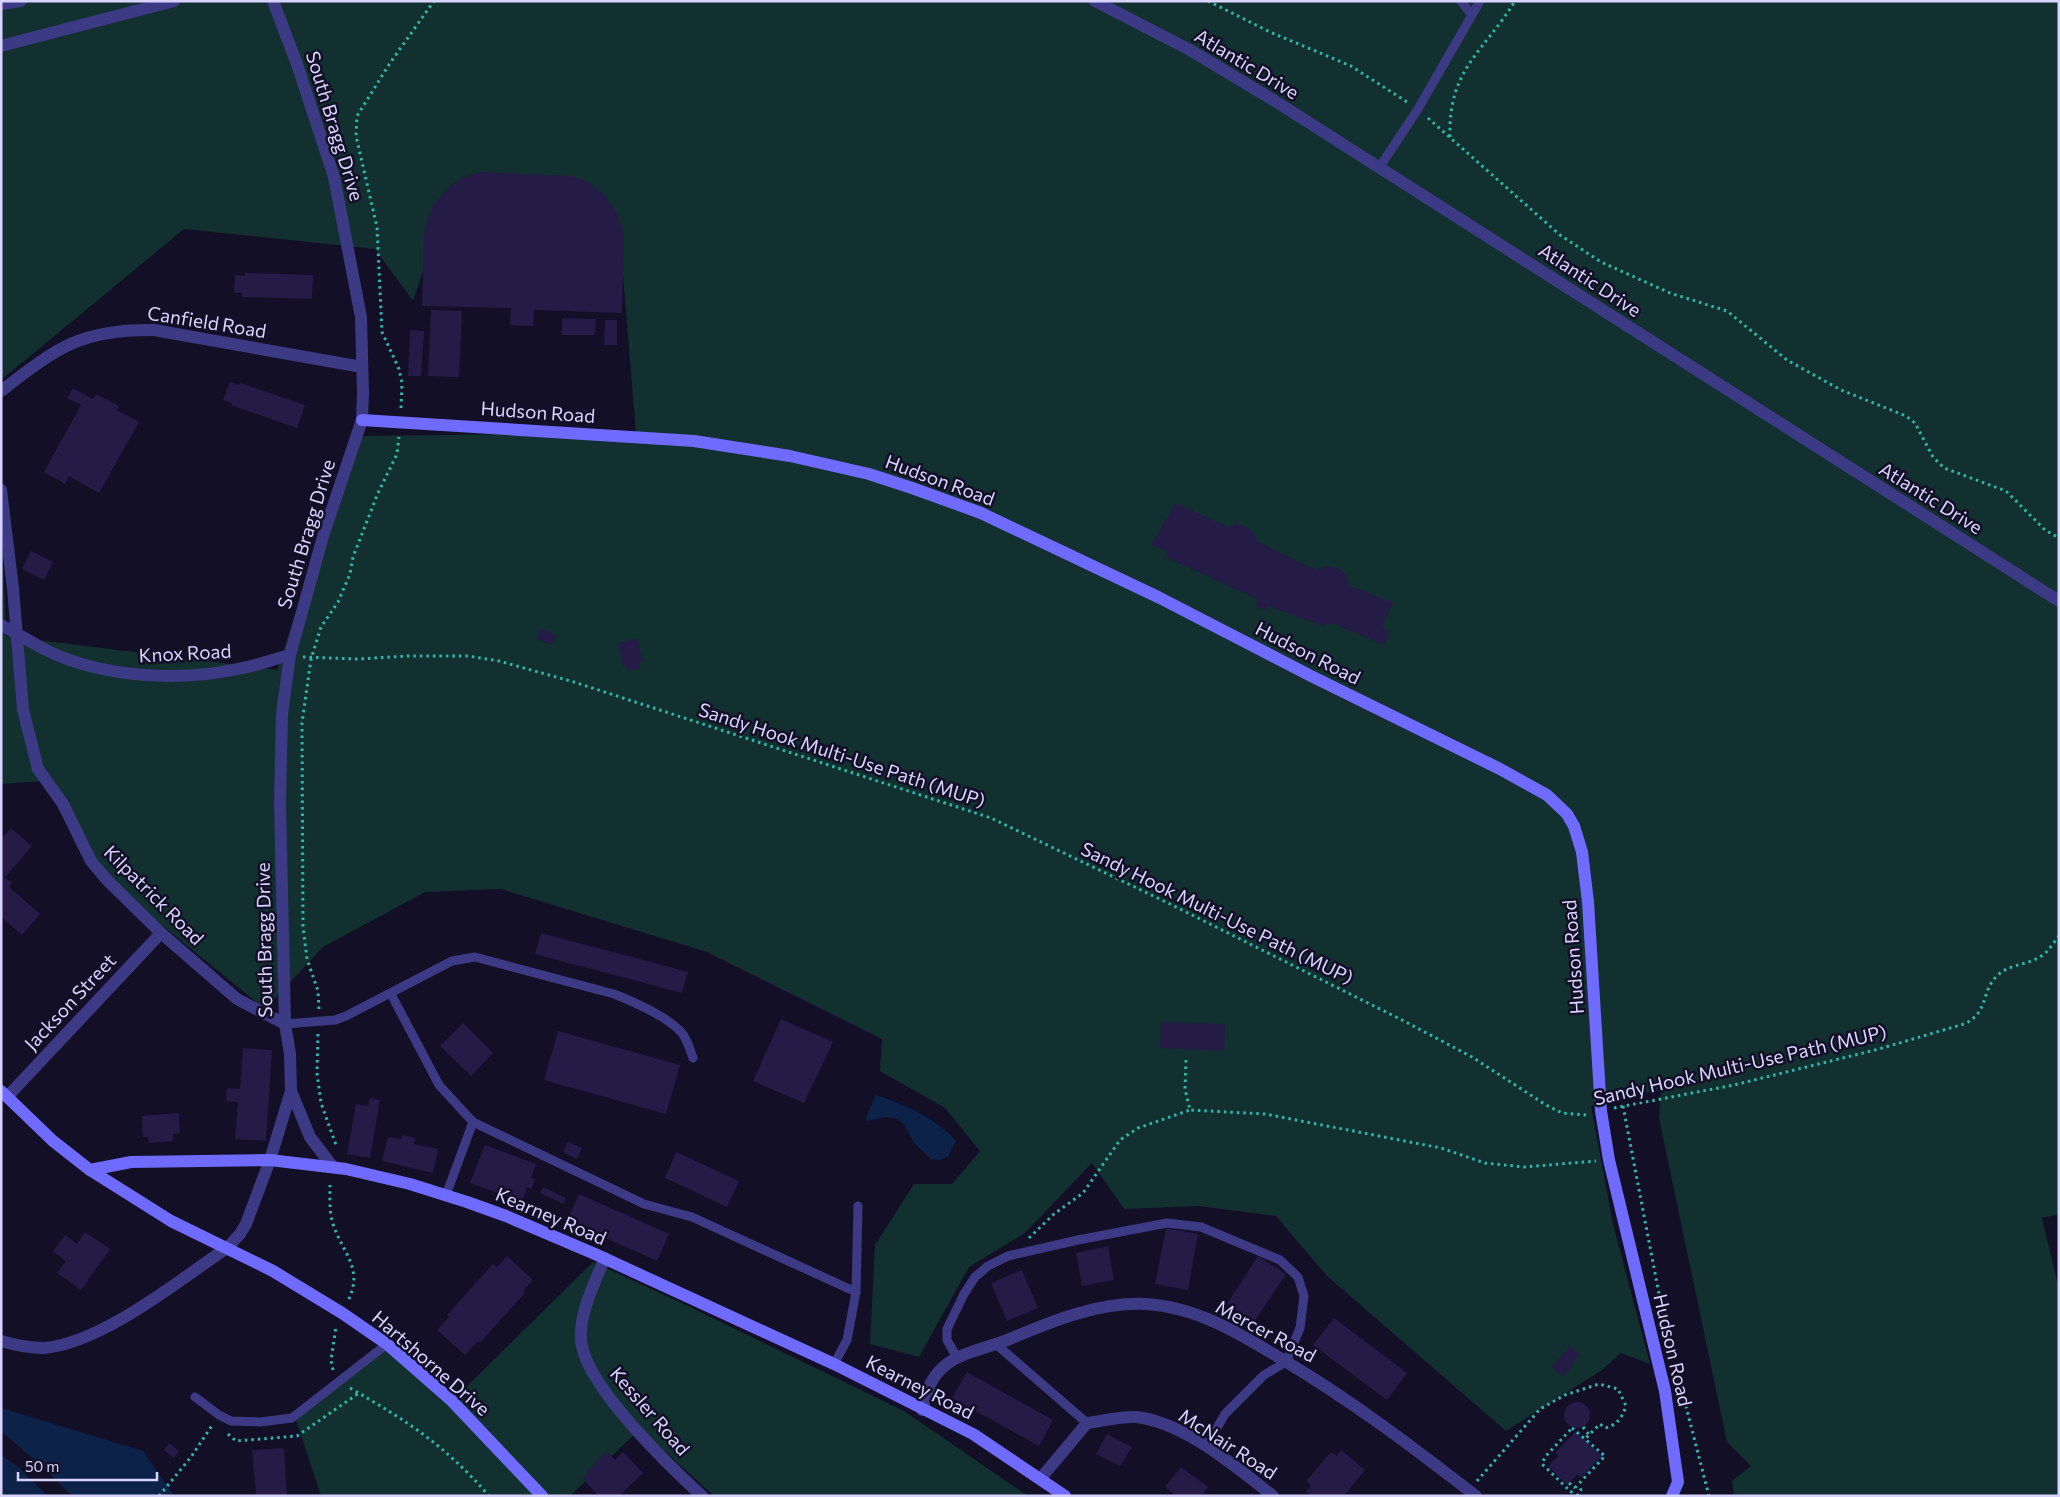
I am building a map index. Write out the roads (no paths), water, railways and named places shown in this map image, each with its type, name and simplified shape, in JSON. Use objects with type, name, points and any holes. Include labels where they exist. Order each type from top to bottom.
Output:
[{"type":"street","points":[[1,4],[21,1]]},
{"type":"street","points":[[1,46],[174,1]]},
{"type":"street","name":"South Bragg Drive","points":[[228,1247],[246,1224],[270,1160],[291,1091],[290,1054],[285,1024],[281,740],[290,655],[324,533],[362,420],[361,317],[334,177],[303,82],[273,1]]},
{"type":"street","name":"Atlantic Drive","points":[[1096,1],[1190,50],[1379,168],[2059,601]]},
{"type":"street","name":"Canfield Road","points":[[1,391],[46,356],[66,346],[98,333],[128,330],[154,330],[362,367]]},
{"type":"street","name":"Hudson Road","points":[[362,420],[694,441],[790,456],[869,474],[981,513],[1158,597],[1311,676],[1500,769],[1547,795],[1567,814],[1574,826],[1582,852],[1588,902],[1601,1111],[1609,1160],[1665,1391],[1678,1482],[1683,1496]]},
{"type":"street","name":"Kilpatrick Road","points":[[1,490],[17,633],[23,710],[38,768],[63,804],[91,861],[161,933],[237,999],[285,1024]]},
{"type":"street","name":"Knox Road","points":[[1,624],[48,651],[72,660],[128,674],[194,674],[241,669],[290,655]]},
{"type":"street","name":"Jackson Street","points":[[4,1094],[161,933]]},
{"type":"street","name":"South Bragg Drive","points":[[291,1091],[310,1137],[333,1167]]},
{"type":"street","points":[[4,1094],[53,1141],[90,1170]]},
{"type":"street","name":"Kearney Road","points":[[90,1170],[132,1162],[270,1160],[333,1167],[410,1184],[446,1195],[506,1216],[605,1258],[834,1364],[972,1434],[1041,1478],[1065,1496]]},
{"type":"street","name":"Hartshorne Drive","points":[[90,1170],[171,1221],[228,1247],[273,1271],[342,1313],[387,1344],[452,1401],[542,1496]]},
{"type":"street","points":[[1,1341],[24,1347],[43,1348],[80,1339],[108,1326],[228,1247]]},
{"type":"street","name":"Kessler Road","points":[[605,1258],[590,1292],[581,1331],[581,1345],[589,1368],[625,1417],[702,1496]]},
{"type":"street","name":"Mercer Road","points":[[922,1410],[932,1381],[956,1356],[997,1344],[1063,1316],[1107,1306],[1147,1304],[1185,1310],[1236,1331],[1376,1420],[1472,1493]]},
{"type":"street","name":"McNair Road","points":[[1086,1423],[1122,1417],[1155,1420],[1185,1433],[1272,1496]]},
{"type":"street","points":[[1041,1478],[1086,1423]]},
{"type":"street","points":[[1672,1496],[1678,1482]]},
{"type":"lane","points":[[1461,1],[1471,14]]},
{"type":"lane","points":[[1379,168],[1418,109],[1480,1]]},
{"type":"lane","points":[[285,1024],[335,1020],[391,994],[452,960],[475,957],[614,994],[634,1002],[676,1028],[687,1041],[693,1058]]},
{"type":"lane","points":[[391,994],[439,1086],[473,1122],[644,1204],[692,1217],[856,1292]]},
{"type":"lane","points":[[446,1195],[473,1122]]},
{"type":"lane","points":[[834,1364],[847,1340],[856,1292],[858,1206]]},
{"type":"lane","points":[[956,1356],[947,1340],[947,1330],[964,1294],[975,1277],[988,1266],[1008,1256],[1167,1223],[1182,1223],[1201,1227],[1280,1260],[1298,1277],[1304,1296],[1304,1313],[1300,1328],[1286,1362],[1264,1375],[1225,1414],[1206,1447]]},
{"type":"lane","points":[[195,1396],[219,1415],[231,1421],[260,1422],[292,1418],[387,1344]]},
{"type":"lane","points":[[997,1344],[1086,1423]]},
{"type":"water","points":[[876,1095],[919,1113],[948,1133],[956,1141],[948,1156],[940,1160],[931,1159],[914,1143],[904,1124],[895,1118],[885,1117],[867,1121],[866,1117]]},
{"type":"water","points":[[1,1408],[143,1451],[174,1496],[1,1496]]}]
